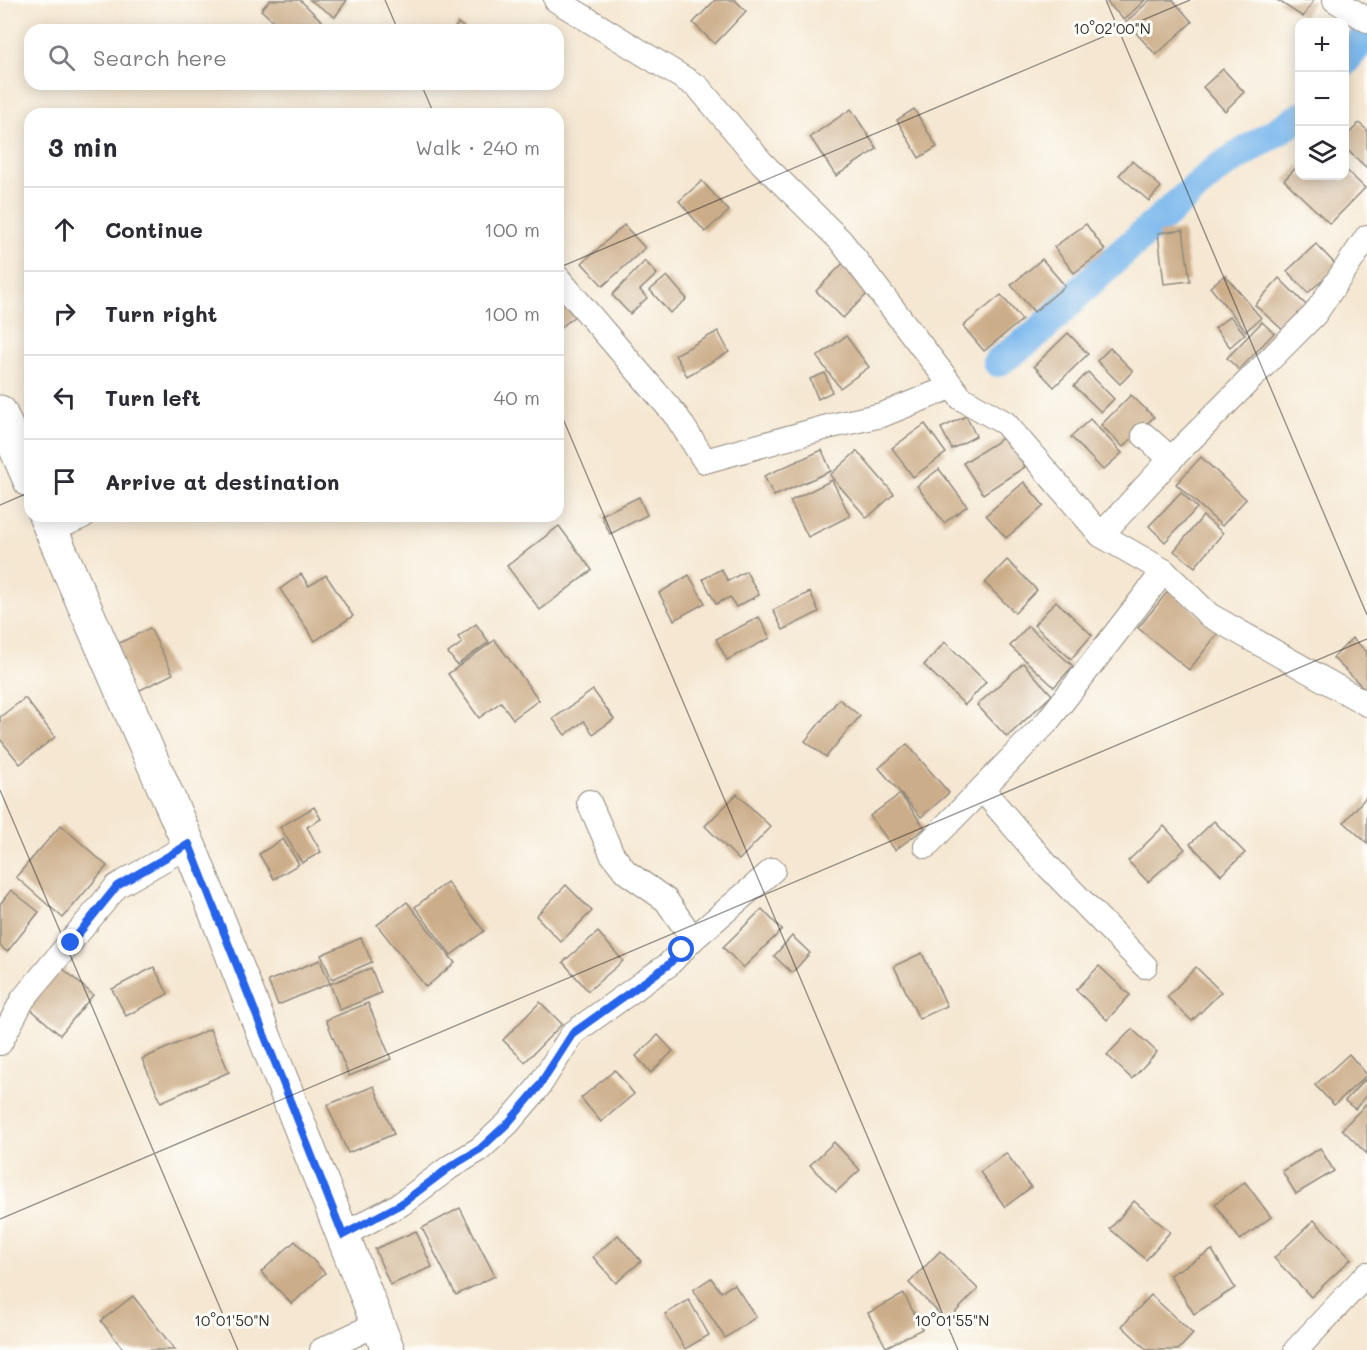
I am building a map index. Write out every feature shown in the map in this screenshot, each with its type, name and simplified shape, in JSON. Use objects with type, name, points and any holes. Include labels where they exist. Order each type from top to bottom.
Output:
[{"type":"main road","points":[[0,412],[24,467]]},
{"type":"main road","points":[[49,523],[189,844],[382,1337]]},
{"type":"street","points":[[556,0],[698,87],[762,164],[841,241],[951,387],[961,398],[1005,423],[1101,535],[1164,572],[1209,615],[1367,704]]},
{"type":"street","points":[[1335,0],[1367,20]]},
{"type":"street","points":[[1101,535],[1171,459],[1315,314],[1367,237]]},
{"type":"street","points":[[564,285],[677,417],[705,461],[831,426],[882,415],[951,387]]},
{"type":"street","points":[[1144,435],[1171,459]]},
{"type":"street","points":[[926,846],[1046,723],[1164,572]]},
{"type":"street","points":[[982,789],[1045,863],[1145,966]]},
{"type":"street","points":[[589,802],[619,863],[626,872],[666,900],[693,939]]},
{"type":"street","points":[[0,1042],[23,999],[117,886],[189,844]]},
{"type":"street","points":[[343,1235],[401,1204],[450,1167],[480,1149],[508,1123],[537,1089],[573,1033],[668,965],[693,939],[773,870]]},
{"type":"street","points":[[1296,1350],[1367,1274]]},
{"type":"street","points":[[322,1350],[382,1337]]},
{"type":"building","points":[[270,0],[300,0],[325,24],[276,24],[261,10]]},
{"type":"building","points":[[310,0],[347,0],[335,17]]},
{"type":"building","points":[[715,0],[735,0],[746,11],[715,44],[693,23]]},
{"type":"building","points":[[1105,0],[1145,0],[1124,20]]},
{"type":"building","points":[[1150,0],[1173,0],[1192,22],[1156,55],[1126,22]]},
{"type":"building","points":[[1277,0],[1314,0],[1303,17]]},
{"type":"building","points":[[1223,69],[1244,92],[1225,111],[1203,87]]},
{"type":"building","points":[[851,109],[877,149],[836,176],[810,137]]},
{"type":"building","points":[[914,109],[937,147],[919,158],[897,120]]},
{"type":"building","points":[[1359,123],[1367,130],[1367,168],[1349,152],[1349,134]]},
{"type":"building","points":[[1132,161],[1161,187],[1149,201],[1119,175]]},
{"type":"building","points":[[1295,169],[1295,180],[1349,180],[1349,173],[1365,188],[1330,224],[1284,180]]},
{"type":"building","points":[[702,181],[729,211],[705,232],[679,201]]},
{"type":"building","points":[[1086,224],[1105,250],[1074,273],[1054,247]]},
{"type":"building","points":[[624,225],[645,248],[603,286],[582,263]]},
{"type":"building","points":[[1183,230],[1190,281],[1164,284],[1158,233]]},
{"type":"building","points":[[1316,244],[1337,266],[1308,293],[1287,271]]},
{"type":"building","points":[[1042,259],[1065,286],[1034,312],[1011,285]]},
{"type":"building","points":[[846,260],[873,288],[843,318],[816,291]]},
{"type":"building","points":[[645,261],[657,274],[640,290],[647,298],[630,314],[612,295]]},
{"type":"building","points":[[1225,275],[1261,318],[1246,331],[1210,287]]},
{"type":"building","points":[[667,276],[687,299],[670,313],[650,290]]},
{"type":"building","points":[[1279,278],[1315,314],[1286,333],[1255,305]]},
{"type":"building","points":[[1001,295],[1022,320],[984,351],[963,326]]},
{"type":"building","points":[[564,300],[576,315],[564,325]]},
{"type":"building","points":[[1230,316],[1245,334],[1230,347],[1215,328]]},
{"type":"building","points":[[1262,322],[1274,333],[1239,370],[1227,358]]},
{"type":"building","points":[[718,331],[729,352],[687,376],[675,355]]},
{"type":"building","points":[[1068,333],[1088,354],[1054,387],[1034,366]]},
{"type":"building","points":[[846,336],[869,367],[840,388],[817,357]]},
{"type":"building","points":[[1110,348],[1133,371],[1120,384],[1097,361]]},
{"type":"building","points":[[1088,372],[1114,399],[1101,412],[1074,386]]},
{"type":"building","points":[[825,373],[832,392],[818,399],[810,379]]},
{"type":"building","points":[[1131,395],[1154,417],[1123,447],[1101,425]]},
{"type":"building","points":[[966,416],[976,436],[952,449],[941,428]]},
{"type":"building","points":[[1090,419],[1122,453],[1103,470],[1071,437]]},
{"type":"building","points":[[925,424],[946,453],[913,477],[892,448]]},
{"type":"building","points":[[1006,436],[1025,467],[983,494],[963,463]]},
{"type":"building","points":[[822,450],[831,471],[774,496],[764,476]]},
{"type":"building","points":[[857,451],[894,494],[867,518],[830,475]]},
{"type":"building","points":[[1201,457],[1246,499],[1222,526],[1176,484]]},
{"type":"building","points":[[939,469],[967,506],[944,523],[917,486]]},
{"type":"building","points":[[832,480],[850,516],[808,537],[790,501]]},
{"type":"building","points":[[1024,482],[1044,506],[1006,538],[986,515]]},
{"type":"building","points":[[1181,492],[1197,508],[1165,542],[1149,526]]},
{"type":"building","points":[[639,497],[647,515],[610,534],[601,515]]},
{"type":"building","points":[[1203,516],[1223,533],[1195,567],[1174,551]]},
{"type":"building","points":[[559,526],[592,570],[540,610],[507,566]]},
{"type":"building","points":[[1007,560],[1037,590],[1015,613],[985,583]]},
{"type":"building","points":[[721,569],[728,581],[746,571],[759,595],[736,607],[730,597],[716,604],[703,579]]},
{"type":"building","points":[[301,574],[309,586],[326,575],[353,616],[315,641],[280,589]]},
{"type":"building","points":[[689,575],[705,603],[674,620],[659,593]]},
{"type":"building","points":[[1169,590],[1219,632],[1189,670],[1138,628]]},
{"type":"building","points":[[810,592],[819,612],[783,630],[773,610]]},
{"type":"building","points":[[1056,601],[1092,635],[1071,659],[1034,625]]},
{"type":"building","points":[[759,617],[770,638],[727,660],[716,639]]},
{"type":"building","points":[[476,624],[489,642],[457,665],[448,653],[462,643],[458,637]]},
{"type":"building","points":[[1028,626],[1073,666],[1054,687],[1010,646]]},
{"type":"building","points":[[150,628],[173,674],[138,691],[115,645]]},
{"type":"building","points":[[1352,638],[1367,652],[1366,690],[1333,658]]},
{"type":"building","points":[[495,640],[539,700],[513,719],[501,702],[479,718],[448,674]]},
{"type":"building","points":[[945,642],[986,682],[965,705],[924,665]]},
{"type":"building","points":[[1023,663],[1052,695],[1007,737],[977,705]]},
{"type":"building","points":[[593,690],[614,719],[593,734],[584,721],[565,735],[553,719]]},
{"type":"building","points":[[25,698],[55,737],[20,764],[0,739],[0,717]]},
{"type":"building","points":[[839,699],[860,716],[826,757],[805,741]]},
{"type":"building","points":[[907,744],[949,793],[921,817],[879,768]]},
{"type":"building","points":[[737,794],[771,827],[739,860],[705,826]]},
{"type":"building","points":[[900,794],[925,828],[895,850],[870,816]]},
{"type":"building","points":[[1367,796],[1367,843],[1344,822]]},
{"type":"building","points":[[314,807],[321,819],[307,827],[321,852],[302,863],[280,827]]},
{"type":"building","points":[[1214,821],[1245,853],[1221,875],[1190,844]]},
{"type":"building","points":[[61,825],[107,866],[63,918],[16,877]]},
{"type":"building","points":[[1164,826],[1185,849],[1148,882],[1128,861]]},
{"type":"building","points":[[283,839],[299,864],[274,879],[259,854]]},
{"type":"building","points":[[447,882],[484,931],[451,955],[415,907]]},
{"type":"building","points":[[566,885],[592,911],[561,942],[536,916]]},
{"type":"building","points":[[11,890],[39,912],[7,952],[0,946],[0,904]]},
{"type":"building","points":[[407,902],[455,963],[426,987],[377,925]]},
{"type":"building","points":[[762,909],[782,930],[743,968],[723,947]]},
{"type":"building","points":[[598,932],[623,961],[588,991],[563,962]]},
{"type":"building","points":[[792,936],[810,953],[792,973],[774,956]]},
{"type":"building","points":[[361,938],[372,962],[332,979],[321,955]]},
{"type":"building","points":[[922,953],[947,1006],[919,1019],[894,966]]},
{"type":"building","points":[[320,960],[330,983],[278,1005],[268,981]]},
{"type":"building","points":[[59,965],[93,995],[60,1035],[25,1004]]},
{"type":"building","points":[[1099,966],[1130,995],[1107,1020],[1076,990]]},
{"type":"building","points":[[154,967],[168,994],[126,1016],[112,989]]},
{"type":"building","points":[[1196,967],[1221,992],[1192,1021],[1167,997]]},
{"type":"building","points":[[371,968],[381,993],[340,1010],[330,984]]},
{"type":"building","points":[[540,1002],[562,1024],[525,1062],[503,1040]]},
{"type":"building","points":[[368,1003],[391,1059],[349,1076],[326,1020]]},
{"type":"building","points":[[210,1029],[229,1072],[161,1102],[142,1059]]},
{"type":"building","points":[[1132,1029],[1157,1052],[1132,1079],[1107,1055]]},
{"type":"building","points":[[658,1035],[673,1051],[651,1073],[636,1056]]},
{"type":"building","points":[[1349,1054],[1367,1075],[1334,1105],[1315,1085]]},
{"type":"building","points":[[615,1070],[634,1094],[601,1122],[581,1098]]},
{"type":"building","points":[[1364,1080],[1367,1084],[1367,1095],[1355,1109],[1345,1101]]},
{"type":"building","points":[[374,1086],[394,1134],[348,1153],[327,1105]]},
{"type":"building","points":[[1367,1103],[1367,1154],[1342,1129]]},
{"type":"building","points":[[834,1142],[860,1170],[836,1192],[810,1165]]},
{"type":"building","points":[[1320,1148],[1334,1171],[1296,1194],[1282,1171]]},
{"type":"building","points":[[1006,1153],[1031,1187],[1005,1207],[980,1172]]},
{"type":"building","points":[[1245,1182],[1271,1217],[1240,1240],[1215,1204]]},
{"type":"building","points":[[1134,1201],[1170,1232],[1146,1260],[1110,1229]]},
{"type":"building","points":[[460,1208],[495,1276],[456,1295],[422,1228]]},
{"type":"building","points":[[1314,1220],[1351,1259],[1311,1297],[1274,1258]]},
{"type":"building","points":[[416,1231],[432,1267],[390,1285],[375,1249]]},
{"type":"building","points":[[618,1235],[641,1261],[616,1283],[593,1257]]},
{"type":"building","points":[[295,1241],[325,1273],[292,1304],[261,1272]]},
{"type":"building","points":[[1212,1250],[1235,1288],[1194,1314],[1170,1275]]},
{"type":"building","points":[[940,1251],[978,1289],[947,1321],[909,1283]]},
{"type":"building","points":[[711,1278],[721,1292],[734,1284],[756,1317],[725,1338],[693,1290]]},
{"type":"building","points":[[904,1294],[922,1329],[886,1347],[868,1313]]},
{"type":"building","points":[[1151,1295],[1193,1334],[1178,1350],[1147,1350],[1122,1326]]},
{"type":"building","points":[[133,1296],[175,1350],[124,1350],[101,1321]]},
{"type":"building","points":[[689,1300],[709,1335],[685,1349],[665,1314]]},
{"type":"waterway","points":[[1349,56],[1365,36]]},
{"type":"waterway","points":[[998,362],[1037,334],[1098,274],[1217,169],[1295,120]]},
{"type":"route","points":[[71,943],[96,909],[117,886],[189,844],[343,1235],[401,1204],[450,1167],[480,1149],[508,1123],[537,1089],[573,1033],[632,988],[668,965],[682,950]]}]
